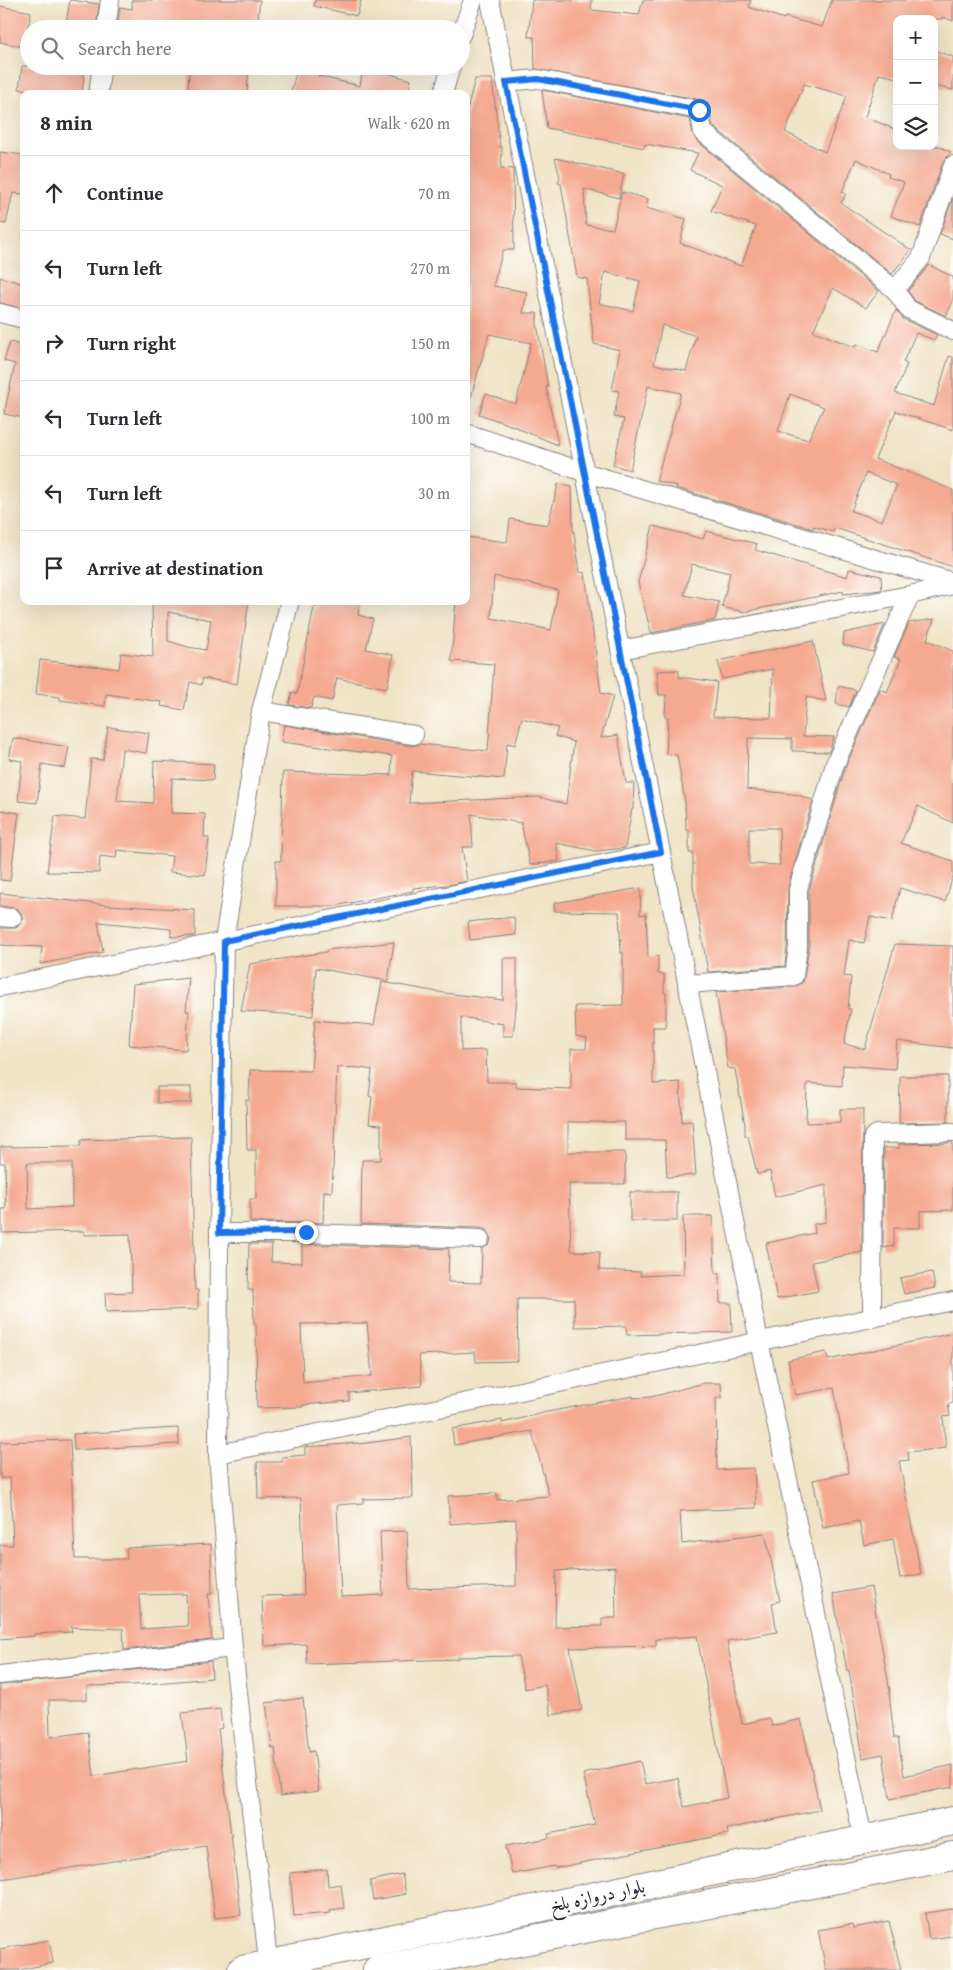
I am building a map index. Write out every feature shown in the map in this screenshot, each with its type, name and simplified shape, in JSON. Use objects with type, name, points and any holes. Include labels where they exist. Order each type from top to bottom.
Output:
[{"type":"main road","name":"بلوار دروازه بلخ","points":[[242,1970],[269,1967],[863,1838],[953,1821]]},
{"type":"main road","name":"بلوار دروازه بلخ","points":[[378,1970],[953,1856]]},
{"type":"street","points":[[107,20],[110,0]]},
{"type":"street","points":[[466,20],[473,0]]},
{"type":"street","points":[[490,0],[759,1341],[863,1838]]},
{"type":"street","points":[[99,90],[101,75]]},
{"type":"street","points":[[443,90],[448,75]]},
{"type":"street","points":[[506,82],[538,79],[699,110],[702,132],[894,290],[908,309],[953,331]]},
{"type":"street","points":[[894,290],[921,258],[953,165]]},
{"type":"street","points":[[0,313],[20,318]]},
{"type":"street","points":[[470,434],[584,472],[953,584]]},
{"type":"street","points":[[620,650],[953,584]]},
{"type":"street","points":[[687,984],[794,976],[798,947],[798,889],[836,764],[910,594]]},
{"type":"street","points":[[269,1967],[233,1648],[218,1454],[219,1233],[224,941],[261,711],[289,605]]},
{"type":"street","points":[[261,711],[414,735]]},
{"type":"street","points":[[0,987],[661,852]]},
{"type":"street","points":[[872,1318],[874,1137],[877,1134],[953,1132]]},
{"type":"street","points":[[219,1233],[306,1232],[480,1239]]},
{"type":"street","points":[[218,1454],[953,1301]]},
{"type":"street","points":[[0,1675],[233,1648]]},
{"type":"building","points":[[70,0],[99,4],[97,20],[67,20]]},
{"type":"building","points":[[132,0],[260,0],[258,20],[118,20],[120,7],[132,9]]},
{"type":"building","points":[[315,0],[361,0],[357,16],[314,6]]},
{"type":"building","points":[[532,0],[592,0],[591,10],[639,15],[643,0],[751,0],[749,7],[784,19],[785,17],[822,27],[832,0],[953,0],[953,21],[943,17],[938,19],[938,15],[893,15],[893,77],[879,74],[865,117],[893,128],[893,150],[938,150],[938,146],[951,152],[943,162],[920,227],[891,216],[904,182],[888,177],[889,174],[856,159],[842,192],[846,194],[841,203],[911,250],[892,274],[713,126],[707,103],[702,100],[535,69],[534,37],[528,37]],"holes":[[[804,84],[847,96],[825,152],[785,132]]]},
{"type":"building","points":[[0,6],[31,12],[29,20],[20,20],[20,46],[0,42]]},
{"type":"building","points":[[938,51],[953,57],[953,90],[938,87]]},
{"type":"building","points":[[21,75],[84,75],[82,90],[19,89]]},
{"type":"building","points":[[189,75],[248,75],[247,90],[188,90]]},
{"type":"building","points":[[296,75],[318,75],[360,86],[362,75],[394,75],[411,80],[409,90],[291,90]]},
{"type":"building","points":[[475,79],[492,79],[500,147],[502,147],[501,168],[513,169],[514,250],[503,250],[493,286],[527,292],[523,313],[537,313],[537,324],[548,387],[546,387],[558,445],[519,428],[479,414],[486,394],[516,404],[531,343],[489,334],[470,397],[470,98]]},
{"type":"building","points":[[542,90],[690,119],[696,140],[879,291],[866,308],[833,288],[813,331],[855,347],[856,344],[878,352],[896,310],[903,319],[937,335],[934,340],[916,333],[903,362],[907,364],[895,393],[934,406],[949,356],[953,357],[953,430],[896,411],[875,459],[953,490],[953,567],[835,528],[833,532],[813,526],[813,529],[656,481],[681,393],[648,386],[630,470],[613,465],[624,419],[614,417],[619,391],[612,390],[620,350],[594,344],[587,279],[577,277],[561,184],[558,183],[560,177],[555,158],[624,174],[619,198],[584,189],[586,225],[613,229],[622,192],[648,199],[646,208],[686,219],[680,243],[741,266],[756,226],[711,211],[722,185],[690,170],[698,153],[645,144],[644,148],[547,128]],"holes":[[[605,272],[640,281],[633,311],[599,303]],[[662,325],[696,336],[686,371],[654,364]],[[790,394],[824,407],[808,440],[778,431]],[[866,473],[897,485],[882,521],[851,511]]]},
{"type":"building","points":[[0,152],[20,154],[20,194],[13,193],[6,224],[0,223]]},
{"type":"building","points":[[953,198],[953,239],[940,234]]},
{"type":"building","points":[[929,265],[953,277],[953,301],[946,316],[915,301],[908,291]]},
{"type":"building","points":[[0,277],[20,283],[20,308],[0,303]]},
{"type":"building","points":[[10,342],[20,345],[20,417],[4,414],[15,364],[4,361]]},
{"type":"building","points":[[558,484],[572,487],[573,527],[580,572],[585,573],[601,693],[613,696],[601,738],[618,735],[626,783],[634,783],[633,809],[625,848],[596,851],[556,843],[559,861],[530,865],[521,823],[471,814],[473,847],[462,847],[467,881],[413,888],[413,891],[334,906],[276,906],[276,861],[281,861],[283,772],[391,775],[392,756],[281,742],[284,725],[412,746],[419,744],[488,751],[494,664],[451,661],[456,605],[470,605],[470,537],[507,542],[510,519],[548,525]],"holes":[[[494,576],[558,590],[551,630],[491,618]],[[522,718],[558,728],[555,736],[574,742],[566,804],[538,797],[409,803],[412,771],[504,779],[507,743],[515,745]]]},
{"type":"building","points":[[653,526],[703,539],[706,531],[757,544],[755,550],[847,577],[849,569],[881,576],[882,590],[843,594],[843,591],[744,612],[722,607],[730,573],[692,564],[684,595],[719,602],[715,620],[651,633],[638,582]]},
{"type":"building","points":[[152,605],[248,605],[237,684],[203,678],[201,685],[190,682],[184,710],[161,706],[162,702],[106,694],[105,706],[60,700],[60,697],[36,694],[40,660],[119,669],[121,653],[153,657]],"holes":[[[168,612],[211,620],[206,650],[168,641]]]},
{"type":"building","points":[[317,605],[359,605],[358,615],[373,619],[366,649],[393,655],[387,688],[337,678],[332,701],[314,697],[311,708],[289,705],[292,692],[297,694],[314,607],[317,607]]},
{"type":"building","points":[[934,619],[927,640],[953,651],[953,823],[918,806],[901,843],[953,861],[953,876],[945,902],[900,888],[892,921],[870,917],[864,943],[849,940],[844,976],[851,977],[848,1009],[851,1009],[844,1044],[865,1049],[895,944],[953,946],[953,1048],[897,1041],[895,1069],[843,1065],[842,1086],[807,1083],[806,1123],[840,1122],[840,1109],[863,1109],[862,1252],[812,1262],[818,1291],[777,1299],[766,1243],[815,1233],[814,1224],[826,1222],[826,1185],[775,1197],[770,1171],[757,1174],[748,1136],[745,1136],[745,1125],[735,1069],[728,1068],[716,992],[795,987],[803,982],[809,947],[809,891],[845,768],[880,689],[887,692],[901,659],[894,657],[909,623]]},
{"type":"building","points":[[885,624],[873,652],[843,645],[844,633]]},
{"type":"building","points":[[813,641],[826,701],[806,697],[803,736],[834,737],[829,752],[792,751],[792,739],[748,738],[747,789],[800,795],[813,800],[788,886],[785,966],[708,972],[693,886],[693,853],[689,853],[689,830],[686,830],[685,802],[677,755],[666,754],[668,717],[665,717],[666,695],[659,695],[657,671],[679,670],[679,677],[717,682],[713,717],[771,718],[773,669],[722,679],[718,661]],"holes":[[[749,828],[779,828],[780,865],[749,864]]]},
{"type":"building","points":[[838,686],[856,690],[849,707],[836,704]]},
{"type":"building","points":[[108,727],[149,733],[146,753],[122,749],[117,801],[153,803],[154,761],[214,764],[213,780],[172,778],[171,813],[205,814],[204,837],[209,838],[205,875],[170,872],[172,856],[117,850],[116,858],[100,856],[99,873],[47,872],[55,816],[85,819],[91,759],[103,760]]},
{"type":"building","points":[[13,738],[69,747],[65,768],[42,764],[37,803],[18,801],[22,761],[9,759]]},
{"type":"building","points":[[1,810],[19,813],[10,881],[0,880]]},
{"type":"building","points":[[641,888],[640,915],[646,914],[648,957],[658,956],[658,974],[664,974],[664,993],[666,993],[666,1027],[653,1027],[653,1084],[680,1082],[682,1122],[692,1121],[696,1175],[667,1177],[665,1140],[625,1140],[625,1122],[568,1122],[568,1152],[625,1152],[625,1184],[569,1184],[571,1251],[600,1252],[599,1270],[641,1272],[640,1276],[684,1274],[683,1216],[713,1216],[715,1273],[719,1273],[720,1303],[731,1303],[732,1332],[627,1335],[626,1326],[575,1327],[574,1299],[517,1299],[518,1361],[476,1362],[475,1352],[419,1355],[422,1386],[349,1393],[349,1401],[303,1405],[303,1407],[257,1408],[256,1324],[254,1324],[253,1290],[248,1290],[249,1244],[272,1244],[271,1262],[302,1263],[302,1244],[449,1249],[448,1282],[481,1283],[482,1249],[489,1245],[491,1239],[486,1230],[480,1228],[361,1224],[362,1160],[381,1160],[381,1125],[369,1124],[372,1097],[369,1096],[372,1070],[361,1068],[337,1067],[332,1192],[324,1191],[323,1223],[250,1222],[250,1199],[256,1199],[256,1150],[247,1150],[246,1100],[249,1100],[250,1070],[311,1071],[315,1020],[374,1025],[382,982],[444,993],[503,1000],[503,958],[517,958],[517,999],[513,1036],[503,1036],[503,1024],[461,1017],[461,1051],[486,1050],[487,1082],[516,1082],[516,1087],[571,1089],[571,1049],[586,1049],[587,1038],[576,1036],[575,1006],[623,1005],[623,953],[621,953],[619,912],[555,911],[554,903]],"holes":[[[367,1323],[372,1376],[303,1383],[301,1324]]]},
{"type":"building","points":[[0,893],[108,905],[195,910],[195,936],[171,937],[171,929],[98,922],[103,952],[40,964],[42,947],[0,945],[0,928],[16,928],[23,918],[18,909],[0,906]]},
{"type":"building","points":[[514,917],[516,935],[470,940],[468,922]]},
{"type":"building","points":[[394,942],[388,981],[316,968],[313,1016],[241,1011],[250,964],[326,952],[327,950]]},
{"type":"building","points":[[189,978],[186,1011],[189,1011],[186,1050],[129,1045],[133,984]]},
{"type":"building","points":[[900,1076],[948,1076],[948,1122],[899,1123]]},
{"type":"building","points":[[157,1087],[191,1087],[191,1103],[157,1103]]},
{"type":"building","points":[[191,1137],[195,1290],[198,1290],[198,1309],[106,1312],[105,1293],[132,1292],[130,1234],[84,1235],[84,1231],[2,1233],[2,1209],[6,1209],[5,1163],[0,1163],[0,1147],[81,1146],[81,1140]],"holes":[[[27,1163],[72,1163],[72,1207],[28,1209]]]},
{"type":"building","points":[[953,1143],[953,1210],[920,1211],[920,1228],[894,1228],[894,1246],[883,1248],[884,1148],[899,1148],[899,1144]]},
{"type":"building","points":[[630,1192],[677,1192],[677,1221],[630,1221]]},
{"type":"building","points":[[932,1272],[935,1288],[904,1294],[900,1278]]},
{"type":"building","points":[[953,1333],[953,1403],[948,1404],[950,1416],[943,1417],[946,1448],[908,1452],[909,1460],[899,1461],[921,1574],[900,1578],[893,1539],[864,1545],[859,1521],[823,1528],[813,1480],[849,1473],[834,1388],[795,1395],[788,1360],[826,1352],[828,1360]]},
{"type":"building","points":[[704,1383],[721,1383],[722,1398],[716,1398],[717,1470],[754,1468],[756,1508],[680,1511],[682,1544],[765,1533],[780,1601],[772,1603],[777,1632],[727,1641],[742,1724],[770,1718],[772,1726],[801,1719],[820,1810],[727,1829],[728,1834],[555,1868],[554,1866],[512,1874],[506,1846],[549,1838],[548,1834],[595,1825],[583,1774],[640,1761],[645,1784],[678,1778],[684,1807],[727,1798],[697,1636],[656,1639],[656,1646],[570,1648],[582,1710],[551,1715],[545,1685],[525,1689],[518,1656],[307,1664],[306,1644],[264,1646],[262,1596],[304,1595],[301,1498],[258,1499],[257,1462],[282,1462],[282,1457],[305,1455],[305,1447],[359,1444],[411,1437],[413,1498],[363,1499],[363,1503],[337,1505],[341,1597],[383,1595],[380,1532],[407,1531],[409,1589],[516,1586],[516,1519],[450,1524],[448,1496],[497,1493],[497,1500],[549,1496],[532,1431],[454,1445],[452,1429],[502,1420],[502,1423],[547,1412],[633,1396],[633,1398],[651,1397]],"holes":[[[615,1567],[616,1618],[602,1618],[602,1626],[555,1627],[556,1571]]]},
{"type":"building","points":[[178,1428],[179,1444],[74,1450],[73,1434]]},
{"type":"building","points":[[70,1440],[75,1559],[127,1559],[126,1548],[211,1544],[212,1594],[208,1594],[212,1640],[124,1650],[123,1629],[71,1627],[72,1632],[34,1634],[34,1636],[0,1639],[0,1545],[13,1545],[10,1478],[0,1478],[0,1442]],"holes":[[[186,1594],[188,1626],[141,1629],[139,1595]]]},
{"type":"building","points":[[871,1587],[890,1692],[894,1738],[898,1738],[904,1776],[953,1765],[953,1787],[890,1799],[883,1754],[863,1758],[849,1670],[847,1671],[833,1594]]},
{"type":"building","points":[[211,1661],[212,1678],[134,1685],[87,1686],[87,1700],[49,1700],[50,1737],[88,1732],[94,1776],[188,1761],[182,1713],[220,1709],[222,1728],[218,1729],[241,1915],[215,1918],[206,1846],[2,1879],[0,1869],[0,1685]]},
{"type":"building","points":[[303,1698],[309,1752],[314,1751],[319,1791],[280,1796],[275,1748],[272,1748],[266,1703]]},
{"type":"building","points":[[327,1869],[328,1886],[341,1884],[344,1908],[330,1910],[331,1913],[294,1916],[290,1873]]},
{"type":"building","points":[[402,1874],[406,1894],[373,1900],[370,1881]]},
{"type":"building","points":[[953,1909],[953,1936],[929,1939],[925,1913]]},
{"type":"building","points":[[889,1921],[901,1970],[826,1970],[818,1930],[852,1924],[853,1928]]},
{"type":"building","points":[[49,1940],[53,1963],[19,1970],[0,1970],[0,1949]]},
{"type":"route","points":[[306,1232],[219,1233],[224,941],[661,852],[506,82],[538,79],[699,110]]}]
